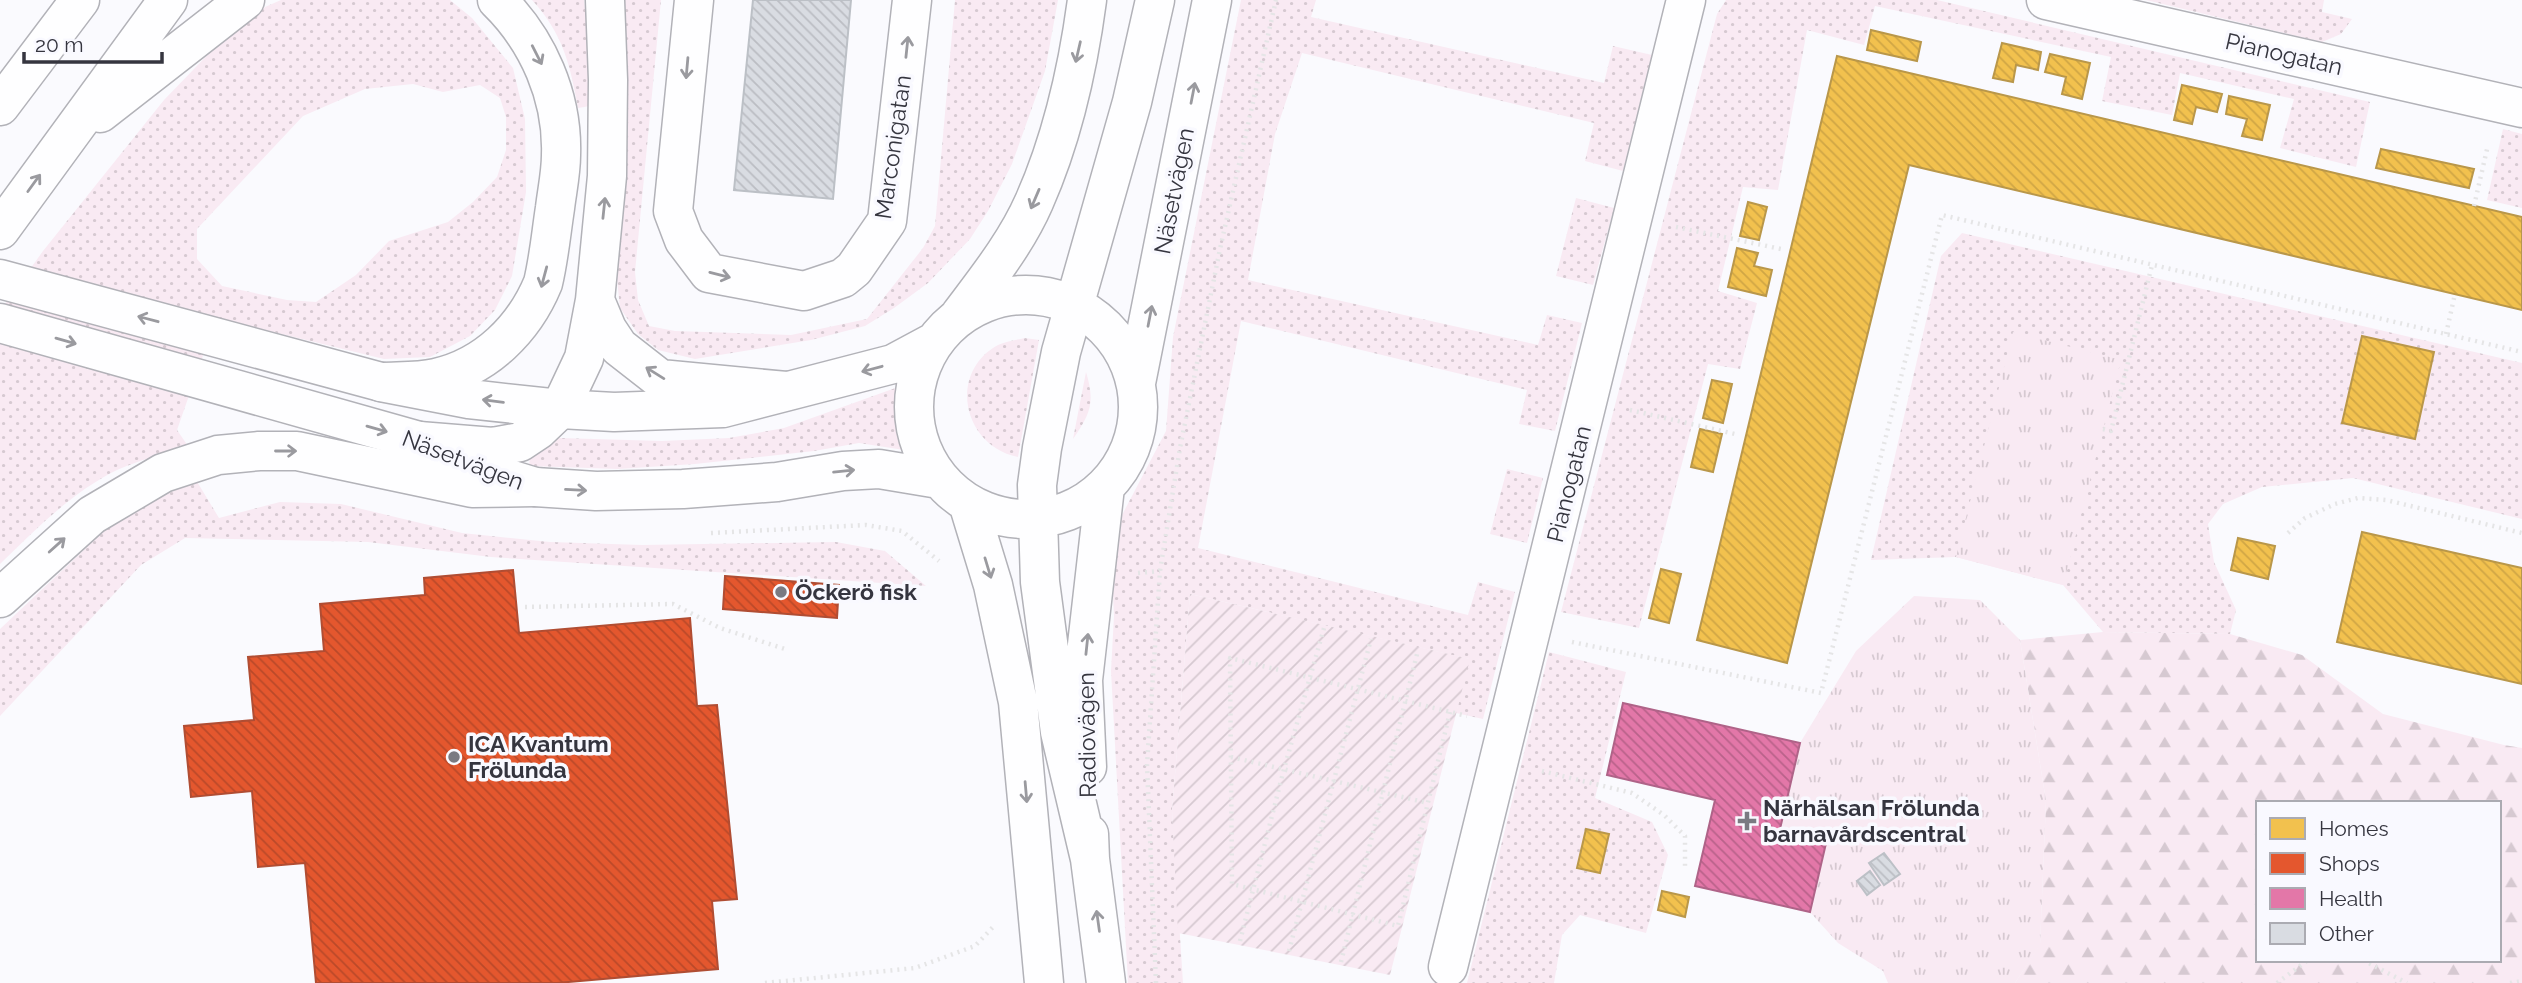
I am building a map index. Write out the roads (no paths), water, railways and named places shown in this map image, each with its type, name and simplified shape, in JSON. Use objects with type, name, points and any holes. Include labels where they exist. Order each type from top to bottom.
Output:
[{"type":"main road","points":[[0,106],[79,0]]},
{"type":"main road","points":[[0,230],[168,0]]},
{"type":"main road","points":[[61,145],[245,0]]},
{"type":"main road","points":[[381,382],[435,379],[468,368],[513,334],[535,302],[543,283],[561,155],[558,118],[541,60],[513,16],[497,0]]},
{"type":"main road","points":[[419,441],[493,447],[520,442],[561,409],[584,358],[595,300],[607,176],[605,0]]},
{"type":"main road","name":"Marconigatan","points":[[694,0],[673,211],[684,240],[709,273],[804,290],[843,278],[854,269],[887,221],[912,0]]},
{"type":"main road","points":[[1044,983],[1018,702],[993,585],[953,491],[924,454],[915,426],[914,397],[920,368],[1003,258],[1034,204],[1059,136],[1087,0]]},
{"type":"main road","points":[[1090,859],[1060,732],[1040,582],[1037,485],[1061,352],[1132,102],[1155,0]]},
{"type":"main road","name":"Näsetvägen","points":[[1136,383],[1212,0]]},
{"type":"main road","name":"Pianogatan","points":[[1448,967],[1686,0]]},
{"type":"main road","name":"Pianogatan","points":[[2046,0],[2522,108]]},
{"type":"main road","points":[[0,279],[381,382],[469,398],[561,409],[614,412],[723,408],[893,364],[986,301],[1016,294],[1045,296],[1075,305],[1097,318],[1114,337],[1128,359],[1136,383],[1139,411],[1134,439],[1123,465],[1105,487]]},
{"type":"main road","points":[[595,300],[607,329],[620,347],[660,379],[786,391]]},
{"type":"main road","name":"Näsetvägen","points":[[0,323],[419,441],[460,464],[535,487],[596,491],[682,489],[777,482],[843,471],[879,469],[953,491],[989,513],[1012,519],[1036,519],[1062,514],[1085,503],[1105,487]]},
{"type":"main road","points":[[0,598],[92,515],[163,473],[218,455],[298,451],[472,488],[535,487]]},
{"type":"main road","name":"Radiovägen","points":[[1105,487],[1083,680],[1090,859],[1106,983]]},
{"type":"main road","points":[[1044,983],[1060,732]]},
{"type":"place","name":"Öckerö fisk","points":[[781,592]]},
{"type":"place","name":"ICA Kvantum Frölunda","points":[[454,757]]},
{"type":"place","name":"Närhälsan Frölunda barnavårdscentral","points":[[1747,821]]}]
